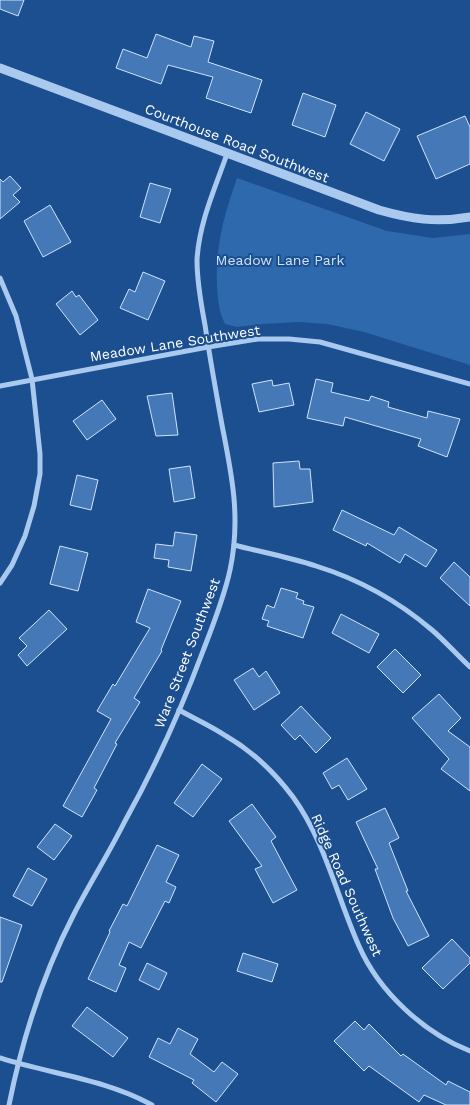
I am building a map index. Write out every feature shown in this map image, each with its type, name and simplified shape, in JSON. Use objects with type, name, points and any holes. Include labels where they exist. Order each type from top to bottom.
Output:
[{"type":"street","name":"Courthouse Road Southwest","points":[[0,68],[370,207],[406,217],[430,220],[470,217]]},
{"type":"street","name":"Ware Street Southwest","points":[[9,1105],[17,1063],[31,1018],[51,965],[73,916],[129,814],[179,710],[222,602],[230,571],[234,545],[236,506],[198,286],[197,260],[200,237],[207,211],[227,154]]},
{"type":"street","points":[[0,278],[16,316],[32,379],[40,454],[40,474],[34,506],[25,536],[12,565],[0,583]]},
{"type":"street","name":"Meadow Lane Southwest","points":[[0,386],[258,339],[320,342],[470,384]]},
{"type":"street","points":[[234,545],[315,566],[350,579],[381,594],[432,630],[470,667]]},
{"type":"street","name":"Ridge Road Southwest","points":[[179,710],[227,736],[250,753],[274,775],[293,798],[309,823],[360,948],[375,973],[392,995],[413,1016],[436,1033],[470,1052]]},
{"type":"street","points":[[0,1058],[112,1087],[152,1105]]},
{"type":"green space","name":"Meadow Lane Park","points":[[237,178],[387,231],[433,238],[470,234],[470,365],[364,332],[327,324],[299,322],[237,327],[225,324],[218,297],[217,258],[224,218]]},
{"type":"building","points":[[0,0],[24,0],[18,16],[0,9]]},
{"type":"building","points":[[156,34],[191,47],[194,36],[214,41],[208,62],[262,80],[251,113],[206,98],[213,77],[168,65],[161,84],[116,68],[123,49],[147,58]]},
{"type":"building","points":[[303,93],[336,105],[325,137],[292,125]]},
{"type":"building","points":[[366,112],[400,129],[384,161],[350,144]]},
{"type":"building","points":[[465,116],[470,127],[470,164],[436,179],[417,136]]},
{"type":"building","points":[[10,176],[21,188],[13,195],[20,202],[0,219],[0,179],[3,182]]},
{"type":"building","points":[[150,183],[171,189],[160,223],[140,217]]},
{"type":"building","points":[[50,205],[71,242],[43,257],[24,221]]},
{"type":"building","points":[[143,272],[165,281],[148,320],[120,308],[129,289],[135,292]]},
{"type":"building","points":[[72,291],[76,297],[79,295],[98,320],[80,335],[56,304]]},
{"type":"building","points":[[316,379],[333,383],[331,392],[369,401],[371,396],[389,402],[388,407],[427,418],[428,411],[460,419],[447,457],[418,446],[421,439],[345,417],[343,426],[307,418]]},
{"type":"building","points":[[272,380],[273,386],[289,383],[294,405],[259,412],[252,384]]},
{"type":"building","points":[[172,393],[178,435],[156,436],[147,396]]},
{"type":"building","points":[[102,400],[116,419],[87,440],[73,421]]},
{"type":"building","points":[[299,461],[300,469],[310,469],[313,502],[274,507],[273,463]]},
{"type":"building","points":[[190,466],[195,498],[174,502],[169,469]]},
{"type":"building","points":[[77,475],[98,480],[91,510],[70,505]]},
{"type":"building","points":[[342,510],[394,535],[399,527],[437,550],[426,567],[405,554],[400,563],[367,543],[366,546],[333,530]]},
{"type":"building","points":[[175,532],[197,535],[191,571],[168,567],[169,560],[154,558],[156,544],[173,546]]},
{"type":"building","points":[[60,546],[88,553],[78,591],[50,584]]},
{"type":"building","points":[[454,562],[470,577],[470,606],[440,578]]},
{"type":"building","points":[[281,588],[298,593],[296,598],[304,601],[303,604],[314,607],[303,638],[267,626],[269,621],[262,619],[267,605],[274,608]]},
{"type":"building","points":[[148,589],[181,601],[162,651],[134,698],[140,702],[115,743],[117,744],[94,788],[97,790],[82,817],[63,806],[111,719],[97,711],[113,684],[115,686],[150,628],[136,622]]},
{"type":"building","points":[[49,610],[67,629],[27,666],[18,655],[27,646],[19,638]]},
{"type":"building","points":[[341,614],[379,634],[369,653],[332,633]]},
{"type":"building","points":[[395,649],[421,675],[403,693],[377,667]]},
{"type":"building","points":[[253,668],[259,677],[266,671],[280,693],[254,710],[234,680]]},
{"type":"building","points":[[439,694],[461,718],[448,731],[470,747],[470,791],[441,769],[449,759],[412,718]]},
{"type":"building","points":[[301,706],[331,738],[316,753],[300,735],[295,740],[281,725]]},
{"type":"building","points":[[347,758],[367,789],[348,800],[339,785],[332,789],[323,773]]},
{"type":"building","points":[[202,764],[222,779],[193,817],[174,803]]},
{"type":"building","points":[[252,804],[276,837],[271,841],[297,890],[273,903],[255,869],[262,866],[229,821]]},
{"type":"building","points":[[385,808],[399,838],[389,843],[408,891],[406,891],[429,936],[408,946],[393,918],[375,869],[378,869],[356,822]]},
{"type":"building","points":[[55,824],[72,836],[54,860],[37,847]]},
{"type":"building","points":[[157,845],[179,855],[166,882],[176,887],[169,903],[165,901],[141,948],[129,942],[119,965],[126,968],[116,992],[88,979],[109,931],[123,904],[127,906]]},
{"type":"building","points":[[28,868],[47,879],[32,906],[13,896]]},
{"type":"building","points":[[0,917],[22,925],[2,982],[0,982]]},
{"type":"building","points":[[452,939],[470,958],[470,963],[443,989],[422,968]]},
{"type":"building","points":[[243,953],[278,964],[272,982],[237,971]]},
{"type":"building","points":[[147,963],[167,973],[159,990],[139,980]]},
{"type":"building","points":[[87,1007],[128,1038],[113,1057],[72,1026]]},
{"type":"building","points":[[355,1021],[364,1030],[369,1024],[401,1056],[403,1054],[446,1085],[448,1081],[470,1092],[470,1105],[446,1105],[424,1095],[419,1102],[369,1066],[364,1071],[334,1041]]},
{"type":"building","points":[[178,1028],[198,1039],[190,1054],[214,1072],[222,1062],[238,1074],[216,1102],[192,1083],[194,1080],[149,1057],[158,1038],[170,1044]]}]
